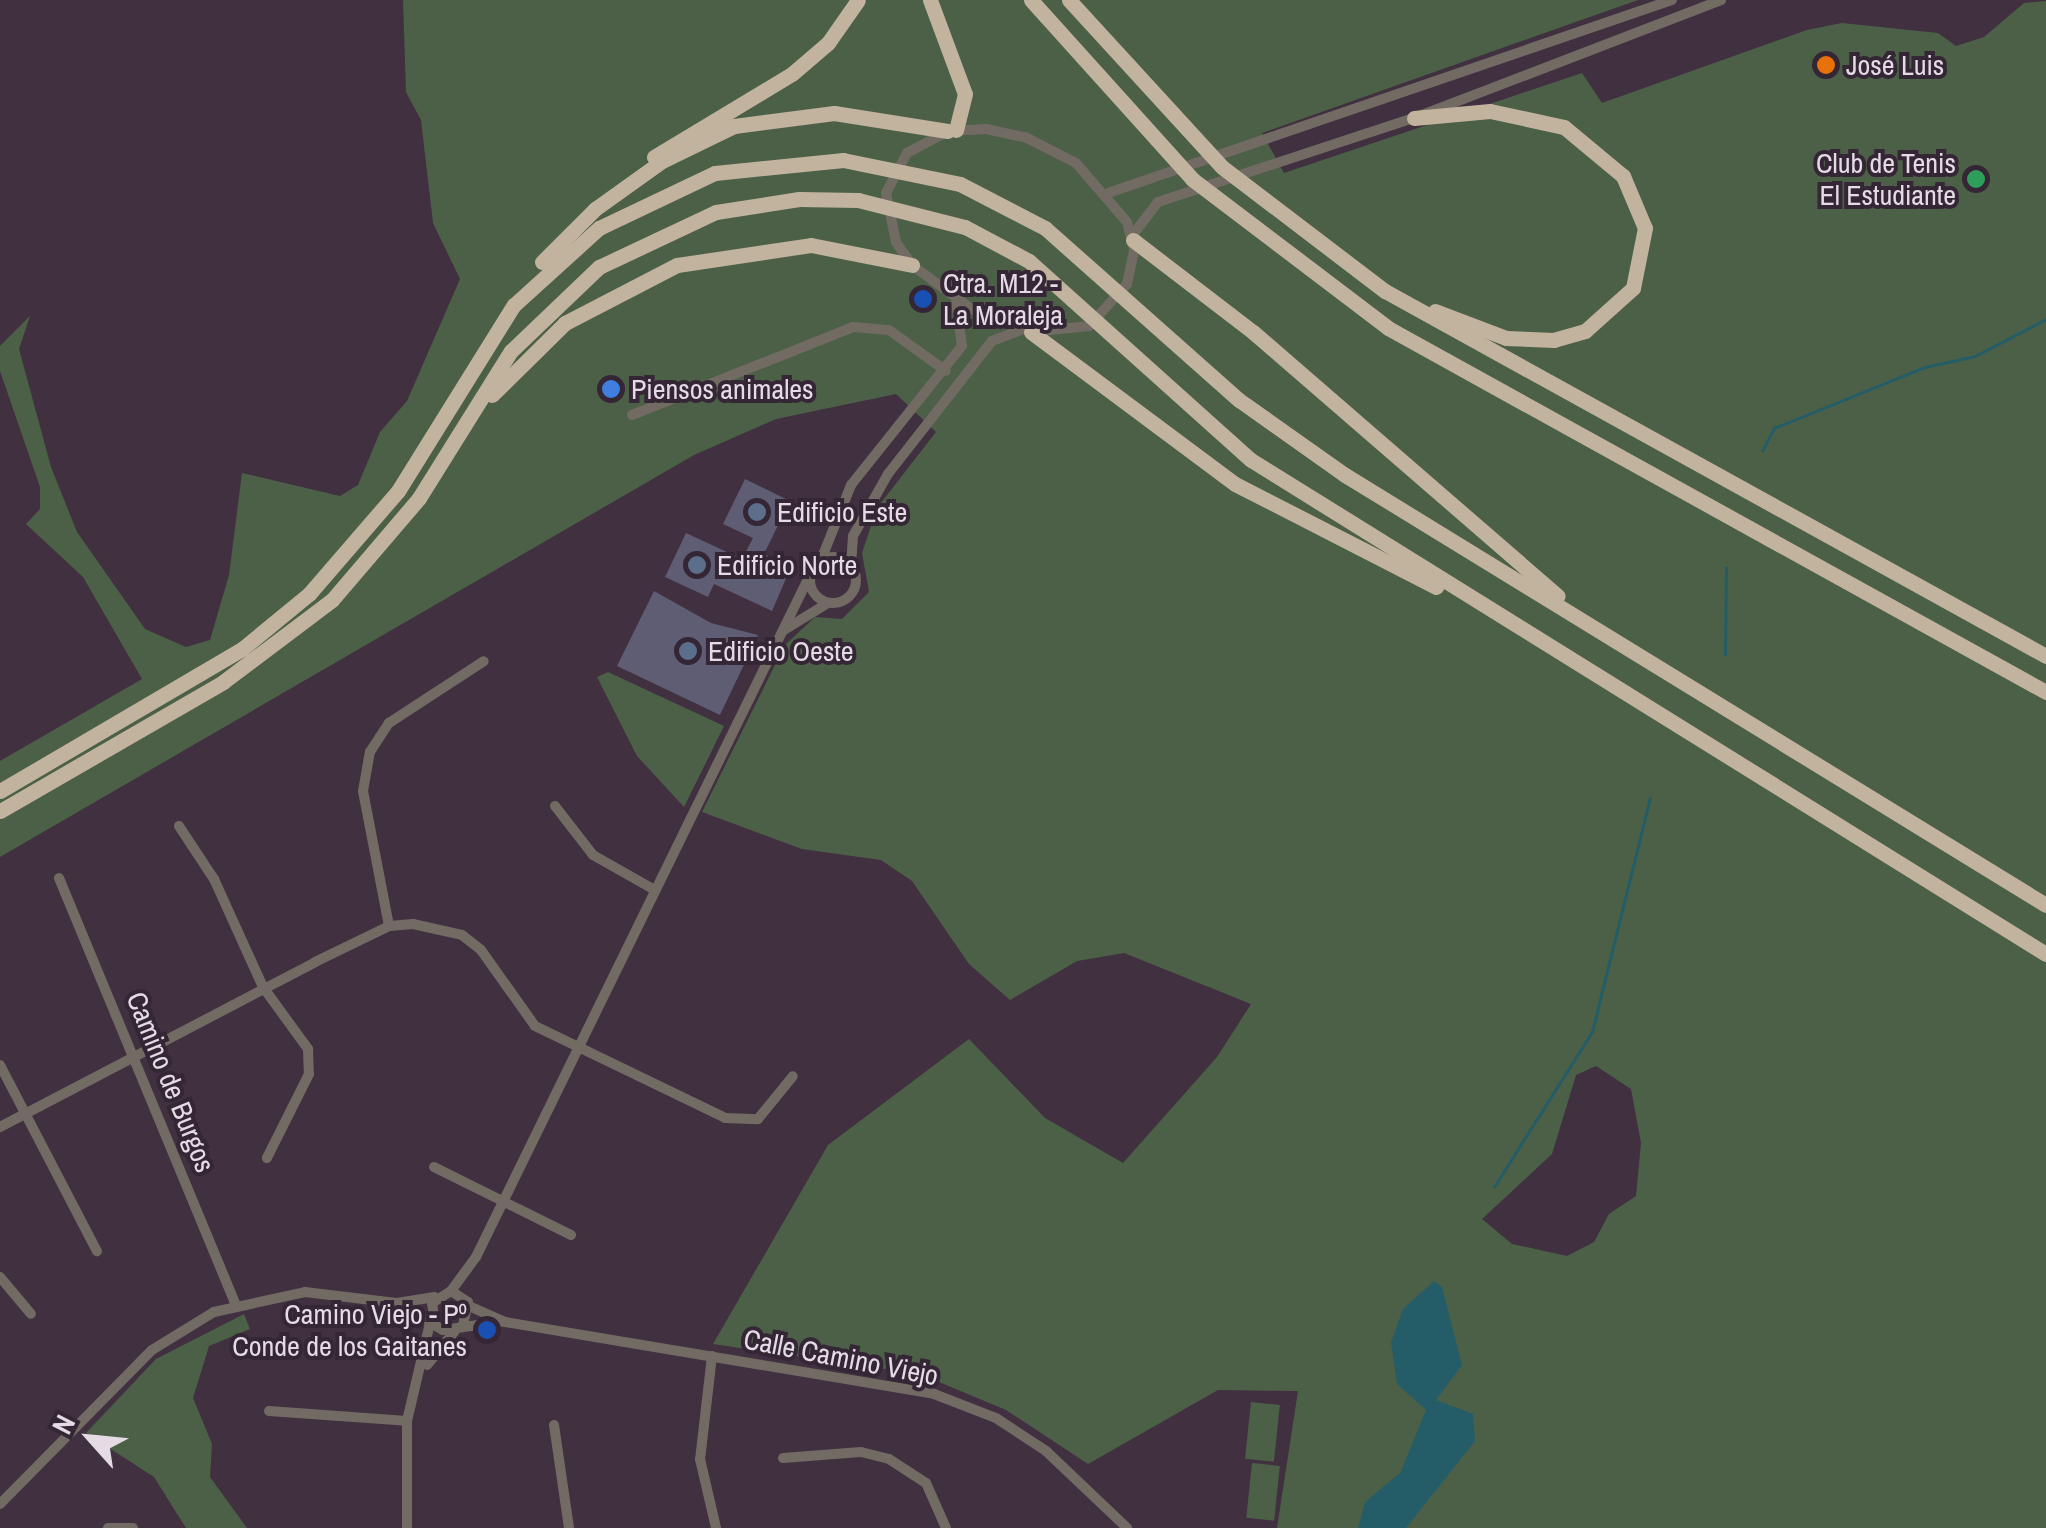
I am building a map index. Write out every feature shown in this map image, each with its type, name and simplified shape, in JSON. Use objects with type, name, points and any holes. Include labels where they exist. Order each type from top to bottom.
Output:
[{"type":"highway","points":[[0,791],[242,648],[321,583],[398,491],[514,305],[520,286],[596,209],[673,142],[820,51],[858,0]]},
{"type":"highway","points":[[596,209],[691,144],[758,119],[834,113],[952,130],[965,94],[930,0]]},
{"type":"highway","points":[[1031,0],[1192,179],[1388,328],[2046,692]]},
{"type":"highway","points":[[1068,0],[1222,167],[1422,315],[2046,656]]},
{"type":"highway","points":[[1222,167],[1382,279],[1474,330],[1554,340],[1613,313],[1638,277],[1646,243],[1638,202],[1610,160],[1532,116],[1414,118]]},
{"type":"highway","points":[[514,305],[611,220],[715,173],[843,160],[922,172],[1045,228],[1238,400],[1345,475],[2046,905]]},
{"type":"highway","points":[[0,811],[223,682],[307,622],[389,539],[510,351],[555,302],[658,233],[761,202],[901,206],[966,227],[1028,261],[1226,441],[1477,603],[2046,954]]},
{"type":"highway","points":[[1133,242],[1262,340],[1531,575],[1630,647]]},
{"type":"highway","points":[[471,414],[565,323],[677,265],[811,246],[912,265]]},
{"type":"highway","points":[[1026,331],[1235,484],[1477,603]]},
{"type":"street","points":[[1108,194],[1672,0]]},
{"type":"street","points":[[779,634],[828,603],[851,596],[853,536],[888,474],[992,340],[1026,331],[1070,333],[1108,313],[1133,242],[1158,202],[1414,118],[1721,0]]},
{"type":"street","points":[[1026,331],[956,301],[912,265],[896,242],[886,193],[907,153],[952,130],[1025,136],[1076,163],[1108,194],[1133,242]]},
{"type":"street","points":[[0,1504],[152,1350],[236,1305],[305,1292],[396,1303],[452,1290],[476,1257],[779,634],[822,560],[851,486],[962,346],[956,301]]},
{"type":"street","points":[[632,415],[853,327],[888,330],[946,371]]},
{"type":"street","points":[[822,560],[850,565]]},
{"type":"street","points":[[811,573],[812,592],[828,603]]},
{"type":"street","points":[[389,926],[363,791],[370,752],[389,724],[484,662]]},
{"type":"street","points":[[555,806],[593,855],[653,889]]},
{"type":"street","points":[[178,826],[214,878],[264,987],[308,1048],[309,1074],[266,1158]]},
{"type":"street","name":"Camino de Burgos","points":[[59,878],[137,1055],[236,1305]]},
{"type":"street","points":[[0,1127],[24,1110],[389,926],[462,934],[481,950],[516,1008],[576,1048],[742,1122],[770,1110],[793,1076]]},
{"type":"street","points":[[0,1065],[98,1251]]},
{"type":"street","points":[[434,1167],[570,1234]]},
{"type":"street","points":[[422,1374],[459,1329],[469,1304],[476,1257]]},
{"type":"street","points":[[0,1276],[31,1314]]},
{"type":"street","name":"Calle Camino Viejo","points":[[452,1290],[469,1304],[505,1322],[934,1394],[996,1418],[1092,1488],[1127,1528]]},
{"type":"street","points":[[407,1528],[407,1420],[422,1374],[435,1297]]},
{"type":"street","points":[[396,1303],[432,1322],[459,1329]]},
{"type":"street","name":"Calle Camino Viejo","points":[[459,1329],[505,1322]]},
{"type":"street","points":[[712,1356],[700,1460],[716,1528]]},
{"type":"street","points":[[269,1411],[407,1420]]},
{"type":"street","points":[[554,1425],[569,1528]]},
{"type":"street","points":[[783,1458],[861,1452],[889,1460],[926,1483],[946,1528]]},
{"type":"street","points":[[108,1528],[121,1522],[132,1528]]},
{"type":"green space","points":[[403,0],[1638,0],[1262,133],[1284,173],[1582,73],[1602,103],[1807,30],[1842,23],[1938,33],[1956,46],[1984,37],[2024,3],[2046,1],[2046,1528],[1277,1528],[1298,1391],[1218,1390],[1088,1464],[1006,1410],[920,1374],[713,1344],[828,1145],[969,1039],[1045,1118],[1123,1163],[1217,1057],[1251,1004],[1124,953],[1077,961],[1010,1000],[969,964],[912,881],[881,860],[802,849],[702,812],[785,645],[815,617],[842,619],[869,592],[862,553],[877,508],[936,432],[896,394],[776,419],[694,455],[0,857],[0,761],[142,679],[83,577],[26,524],[40,509],[40,487],[0,371],[0,346],[30,316],[19,349],[51,467],[77,532],[145,629],[186,647],[210,640],[229,575],[242,473],[340,496],[358,485],[380,432],[407,401],[460,279],[433,223],[421,120],[406,92]],"holes":[[[1596,1066],[1631,1089],[1641,1143],[1636,1196],[1609,1214],[1594,1242],[1567,1256],[1512,1244],[1482,1219],[1552,1154],[1576,1075]]]},
{"type":"green space","points":[[608,672],[724,726],[684,807],[637,756],[597,677]]},
{"type":"green space","points":[[244,1314],[250,1329],[209,1346],[193,1398],[212,1444],[210,1477],[247,1528],[186,1528],[154,1477],[86,1433],[156,1359]]},
{"type":"green space","points":[[1251,1402],[1280,1405],[1274,1462],[1245,1459]]},
{"type":"green space","points":[[1252,1463],[1280,1466],[1274,1521],[1246,1518]]},
{"type":"water","points":[[1434,1281],[1442,1287],[1462,1365],[1436,1400],[1473,1414],[1475,1441],[1406,1528],[1358,1528],[1365,1502],[1400,1473],[1426,1410],[1397,1384],[1391,1342],[1403,1309]]},
{"type":"building","points":[[745,479],[790,501],[764,554],[791,567],[772,611],[714,584],[708,597],[665,577],[686,533],[742,559],[753,538],[723,524]]},
{"type":"building","name":"Edificio Oeste","points":[[654,591],[711,623],[758,635],[720,715],[617,666]]},
{"type":"waterway","points":[[1762,451],[1774,428],[1925,367],[1975,356],[2046,319]]},
{"type":"waterway","points":[[1725,655],[1726,568]]},
{"type":"waterway","points":[[1494,1187],[1592,1032],[1650,798]]},
{"type":"place","name":"José Luis","points":[[1826,65]]},
{"type":"place","name":"Club de Tenis El Estudiante","points":[[1976,179]]},
{"type":"place","name":"Ctra. M12 - La Moraleja","points":[[923,299]]},
{"type":"place","name":"Piensos animales","points":[[611,389]]},
{"type":"place","name":"Edificio Este","points":[[757,512]]},
{"type":"place","name":"Edificio Norte","points":[[697,565]]},
{"type":"place","name":"Edificio Oeste","points":[[688,651]]},
{"type":"place","name":"Camino Viejo - Pº Conde de los Gaitanes","points":[[487,1330]]}]
